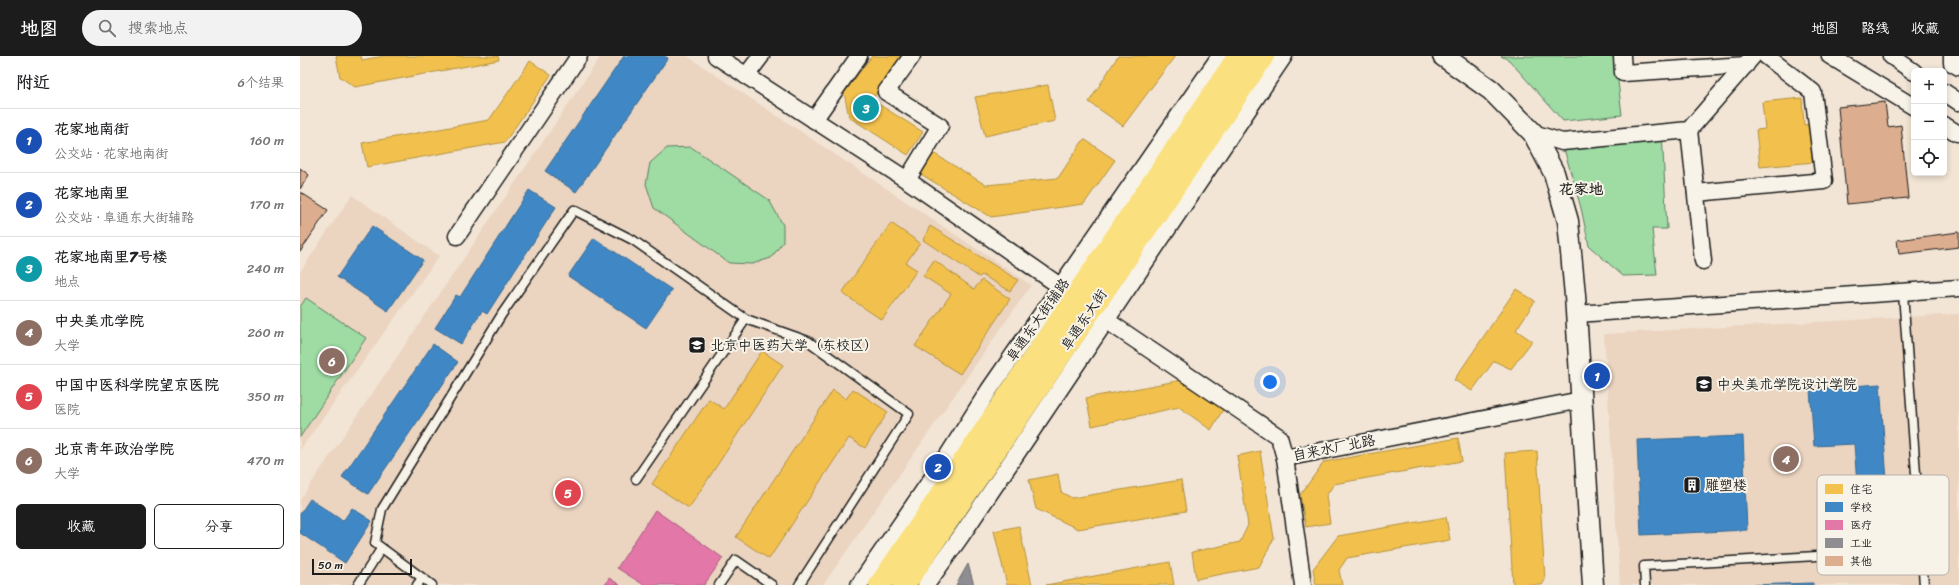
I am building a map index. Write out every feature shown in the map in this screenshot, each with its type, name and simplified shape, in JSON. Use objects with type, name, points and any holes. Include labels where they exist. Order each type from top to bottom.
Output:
[{"type":"main road","name":"阜通东大街","points":[[904,585],[1239,56]]},
{"type":"main road","name":"阜通东大街","points":[[880,585],[1083,303],[1264,56]]},
{"type":"street","points":[[457,236],[579,56]]},
{"type":"street","name":"自来水厂北路","points":[[716,56],[907,180],[1083,303],[1279,436],[1285,458],[1581,400]]},
{"type":"street","points":[[746,76],[761,56]]},
{"type":"street","points":[[814,120],[860,56]]},
{"type":"street","points":[[907,180],[940,126],[886,92],[912,56]]},
{"type":"street","name":"阜通东大街辅路","points":[[926,585],[961,536],[1083,303],[1220,56]]},
{"type":"street","name":"阜通东大街辅路","points":[[859,585],[948,455],[989,390],[1083,303],[1284,56]]},
{"type":"street","points":[[1443,56],[1491,90],[1533,133],[1554,174],[1568,221],[1576,314],[1592,585]]},
{"type":"street","points":[[1622,56],[1623,73],[1749,60]]},
{"type":"street","points":[[1696,193],[1824,181],[1813,92],[1766,56]]},
{"type":"street","points":[[1830,56],[1911,105]]},
{"type":"street","points":[[1891,56],[1911,70]]},
{"type":"street","points":[[1952,56],[1952,63],[1959,67]]},
{"type":"street","points":[[1533,133],[1562,142],[1689,130],[1749,60]]},
{"type":"street","points":[[1947,94],[1959,102]]},
{"type":"street","points":[[1689,130],[1703,261]]},
{"type":"street","points":[[1576,314],[1959,288]]},
{"type":"street","points":[[1285,458],[1303,585]]},
{"type":"lane","points":[[432,585],[420,581],[374,543],[382,509],[502,314],[574,210],[633,240],[746,319],[808,341],[909,414],[799,585]]},
{"type":"lane","points":[[1903,293],[1916,475]]},
{"type":"lane","points":[[636,479],[746,319]]},
{"type":"lane","points":[[358,585],[381,549]]},
{"type":"lane","points":[[1645,585],[1644,566],[1817,556]]},
{"type":"lane","points":[[719,585],[736,560],[772,585]]},
{"type":"lane","points":[[1923,575],[1924,585]]},
{"type":"shaded area","name":"北京中医药大学（东校区）","points":[[601,56],[687,56],[1031,285],[823,585],[300,585],[300,500]]},
{"type":"shaded area","points":[[352,195],[439,256],[300,450],[300,272]]},
{"type":"shaded area","points":[[1959,314],[1959,585],[1620,585],[1604,334]]},
{"type":"green space","points":[[1501,56],[1615,56],[1622,115],[1563,121],[1509,60]]},
{"type":"green space","points":[[1662,132],[1667,229],[1652,229],[1657,275],[1623,276],[1589,246],[1581,208],[1562,142]]},
{"type":"green space","points":[[691,147],[769,200],[783,225],[783,242],[771,258],[752,264],[729,263],[654,208],[646,184],[650,163],[667,148]]},
{"type":"green space","points":[[306,298],[366,338],[300,437],[300,307]]},
{"type":"building: 住宅","points":[[336,56],[361,56],[362,60],[384,56],[498,56],[499,60],[355,87],[340,77]]},
{"type":"building: 住宅","points":[[872,56],[903,56],[872,100],[923,132],[908,155],[849,117],[844,93]]},
{"type":"building: 住宅","points":[[1118,56],[1175,56],[1123,126],[1089,102]]},
{"type":"building: 住宅","points":[[530,61],[551,75],[505,142],[367,167],[362,143],[489,120]]},
{"type":"building: 住宅","points":[[1048,85],[1055,121],[985,136],[975,97]]},
{"type":"building: 住宅","points":[[1802,98],[1804,125],[1812,124],[1815,162],[1760,167],[1756,130],[1765,129],[1762,102]]},
{"type":"building: 住宅","points":[[1084,139],[1115,160],[1084,204],[991,217],[919,173],[933,153],[986,185],[1058,178]]},
{"type":"building: 住宅","points":[[891,223],[920,243],[906,263],[917,270],[882,320],[842,293]]},
{"type":"building: 住宅","points":[[930,226],[1018,280],[1010,291],[982,275],[979,277],[923,240]]},
{"type":"building: 住宅","points":[[934,260],[974,289],[982,280],[1010,299],[960,374],[915,346],[951,294],[923,276]]},
{"type":"building: 住宅","points":[[1516,289],[1535,301],[1516,330],[1532,341],[1511,369],[1494,361],[1472,391],[1454,380]]},
{"type":"building: 住宅","points":[[762,351],[783,365],[689,508],[652,484],[709,399],[724,409]]},
{"type":"building: 住宅","points":[[1182,380],[1224,408],[1211,430],[1179,407],[1092,426],[1086,398]]},
{"type":"building: 住宅","points":[[853,389],[888,412],[865,448],[849,438],[769,559],[736,537],[833,390],[846,399]]},
{"type":"building: 住宅","points":[[1458,438],[1462,461],[1334,484],[1326,496],[1330,523],[1306,527],[1300,495],[1324,462]]},
{"type":"building: 住宅","points":[[1260,451],[1274,538],[1259,567],[1196,579],[1192,552],[1240,542],[1248,525],[1237,456]]},
{"type":"building: 住宅","points":[[1537,451],[1545,580],[1542,585],[1513,585],[1505,453]]},
{"type":"building: 住宅","points":[[1058,474],[1061,492],[1072,498],[1181,480],[1186,511],[1078,529],[1036,509],[1029,480]]},
{"type":"building: 住宅","points":[[1446,517],[1450,540],[1347,558],[1339,570],[1342,585],[1316,585],[1313,569],[1338,536]]},
{"type":"building: 住宅","points":[[1019,526],[1032,585],[1007,585],[994,531]]},
{"type":"building: 住宅","points":[[1170,562],[1174,585],[1046,585]]},
{"type":"building: 学校","points":[[624,56],[664,56],[668,58],[576,192],[545,171]]},
{"type":"building: 学校","points":[[529,190],[556,207],[487,314],[482,311],[461,344],[435,328],[456,295],[460,297]]},
{"type":"building: 学校","points":[[372,226],[423,260],[388,311],[337,277]]},
{"type":"building: 学校","points":[[594,238],[672,290],[646,328],[568,276]]},
{"type":"building: 学校","points":[[433,344],[458,362],[368,494],[342,477]]},
{"type":"building: 学校","points":[[1880,384],[1887,475],[1856,475],[1854,444],[1814,446],[1810,389]]},
{"type":"building: 学校","name":"雕塑楼","points":[[1743,436],[1747,530],[1641,535],[1637,440]]},
{"type":"building: 学校","points":[[310,499],[343,521],[352,508],[372,521],[345,563],[300,533],[300,514]]},
{"type":"building: 学校","points":[[1813,583],[1813,585],[1750,585]]},
{"type":"building: 医疗","points":[[655,510],[723,558],[704,585],[644,585],[617,568]]},
{"type":"building: 医疗","points":[[609,578],[620,585],[605,585]]},
{"type":"building: 工业","points":[[968,564],[974,585],[956,585]]},
{"type":"building: 其他","points":[[1885,102],[1888,127],[1901,125],[1908,198],[1847,204],[1838,107]]},
{"type":"building: 其他","points":[[300,168],[309,175],[300,189]]},
{"type":"building: 其他","points":[[300,192],[328,210],[300,252]]},
{"type":"building: 其他","points":[[1959,232],[1959,247],[1899,254],[1897,240]]},
{"type":"place","name":"花家地南里7号楼","points":[[866,108]]},
{"type":"place","name":"北京中医药大学（东校区）","points":[[697,345]]},
{"type":"place","name":"北京青年政治学院","points":[[332,361]]},
{"type":"place","name":"花家地南街","points":[[1597,376]]},
{"type":"place","name":"中央美术学院设计学院","points":[[1704,384]]},
{"type":"place","name":"中央美术学院","points":[[1786,459]]},
{"type":"place","name":"花家地南里","points":[[938,467]]},
{"type":"place","name":"雕塑楼","points":[[1692,485]]},
{"type":"place","name":"中国中医科学院望京医院","points":[[568,493]]},
{"type":"district","name":"花家地","points":[[1581,189]]}]
